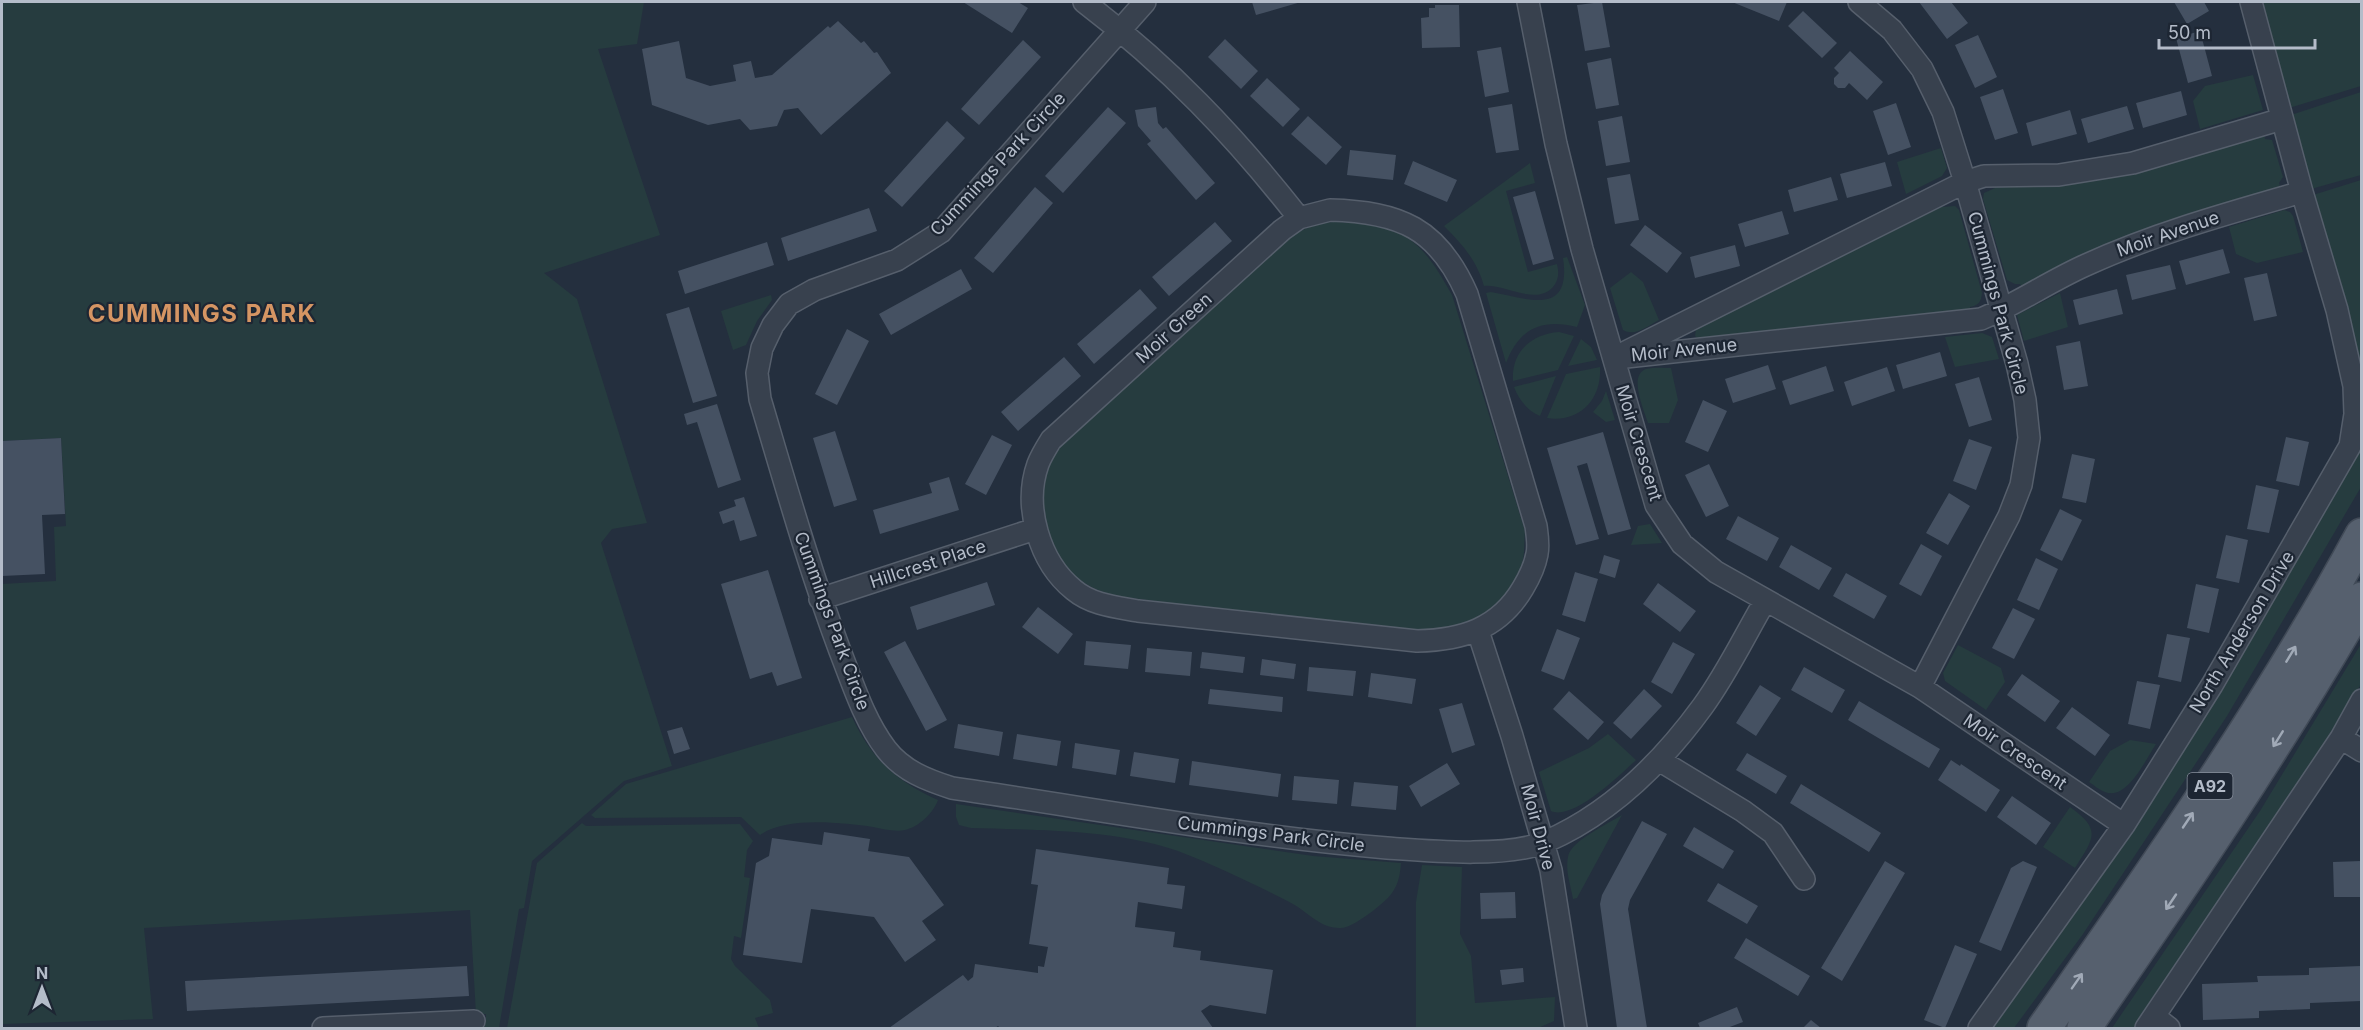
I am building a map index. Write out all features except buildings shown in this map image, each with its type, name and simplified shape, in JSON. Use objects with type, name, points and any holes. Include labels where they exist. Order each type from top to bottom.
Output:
[{"type":"main road","name":"A92","points":[[2044,1029],[2204,795],[2274,683],[2361,535]]},
{"type":"main road","name":"A92","points":[[2084,1029],[2249,785],[2361,599]]},
{"type":"street","points":[[1084,2],[1120,29],[1223,127],[1268,178],[1299,218]]},
{"type":"street","name":"Cummings Park Circle","points":[[1145,2],[941,232],[897,260],[814,290],[789,304],[773,325],[762,348],[757,373],[760,399],[820,599],[856,694],[872,728],[905,768],[927,780],[952,788],[1314,842],[1468,852],[1519,848],[1544,842],[1613,802],[1659,760],[1704,705],[1765,601]]},
{"type":"street","name":"Moir Crescent","points":[[1528,2],[1556,144],[1582,249],[1656,505],[1683,544],[1716,572],[1920,687],[2124,825]]},
{"type":"street","name":"Cummings Park Circle","points":[[1858,2],[1892,30],[1922,69],[1943,112],[2017,364],[2025,400],[2028,438],[2021,485],[2009,516],[1920,687]]},
{"type":"street","name":"North Anderson Drive","points":[[1979,1029],[2124,825],[2212,686],[2350,446],[2355,414],[2354,386],[2337,310],[2302,192],[2251,2]]},
{"type":"street","name":"Moir Avenue","points":[[1614,358],[1965,182],[1984,176],[2059,175],[2133,163],[2282,118]]},
{"type":"street","name":"Moir Avenue","points":[[1614,358],[1981,319],[2085,265],[2154,236],[2302,192]]},
{"type":"street","name":"Moir Green","points":[[1330,210],[1363,211],[1393,217],[1425,234],[1438,246],[1455,270],[1467,294],[1536,526],[1537,554],[1528,581],[1509,609],[1495,621],[1478,631],[1440,640],[1399,640],[1138,611],[1097,603],[1074,590],[1058,573],[1035,529],[1033,494],[1035,473],[1038,462],[1051,440],[1282,230],[1299,218],[1330,210]]},
{"type":"street","name":"Hillcrest Place","points":[[820,599],[1035,529]]},
{"type":"street","name":"Moir Drive","points":[[1478,631],[1551,870],[1576,1029]]},
{"type":"street","points":[[2157,1025],[2340,738],[2361,700]]},
{"type":"street","points":[[2340,738],[2361,751]]},
{"type":"street","points":[[1659,760],[1743,811],[1773,833],[1804,879]]},
{"type":"street","points":[[323,1029],[464,1024]]},
{"type":"green space","points":[[2,2],[644,2],[637,44],[598,49],[660,235],[544,273],[577,299],[647,523],[612,529],[601,543],[672,766],[624,781],[532,861],[524,908],[519,909],[499,1028],[477,1028],[481,1023],[486,1022],[486,1014],[476,1014],[470,910],[144,928],[153,1019],[2,1024],[2,584],[56,581],[54,527],[66,526],[61,438],[2,441]]},
{"type":"green space","points":[[2259,2],[2358,2],[2362,5],[2361,86],[2289,108]]},
{"type":"green space","points":[[2253,75],[2263,110],[2200,129],[2193,101],[2205,86]]},
{"type":"green space","points":[[2361,92],[2361,175],[2311,189],[2291,115]]},
{"type":"green space","points":[[2264,134],[2265,139],[2272,140],[2283,177],[2279,183],[2281,189],[2023,288],[2020,284],[2007,280],[1983,199],[1984,193],[1995,188],[1995,184]]},
{"type":"green space","points":[[1941,148],[1947,168],[1942,176],[1906,194],[1897,162]]},
{"type":"green space","points":[[1530,163],[1535,183],[1506,191],[1528,272],[1557,264],[1558,276],[1555,284],[1546,292],[1538,295],[1484,286],[1469,254],[1444,226]]},
{"type":"green space","points":[[2361,180],[2361,382],[2313,195]]},
{"type":"green space","points":[[1941,203],[1942,207],[1955,206],[1959,210],[1982,293],[1979,303],[1970,307],[1971,313],[1700,340],[1695,336],[1696,329],[1926,208]]},
{"type":"green space","points":[[2284,210],[2293,216],[2303,252],[2257,263],[2236,254],[2229,227]]},
{"type":"green space","points":[[1333,222],[1376,226],[1406,237],[1429,259],[1452,295],[1525,531],[1522,564],[1506,596],[1482,616],[1467,623],[1417,635],[1124,597],[1094,588],[1082,581],[1062,562],[1049,535],[1045,519],[1042,483],[1055,448],[1281,240],[1316,224]]},
{"type":"green space","points":[[1567,257],[1585,305],[1577,327],[1553,324],[1533,329],[1518,342],[1506,363],[1486,293],[1532,300],[1553,297],[1560,289],[1564,277],[1563,258]]},
{"type":"green space","points":[[1631,272],[1643,282],[1659,320],[1641,330],[1628,332],[1623,330],[1610,288]]},
{"type":"green space","points":[[2060,293],[2068,327],[2024,341],[2017,315]]},
{"type":"green space","points":[[771,295],[772,300],[757,321],[746,345],[733,350],[721,311]]},
{"type":"green space","points":[[1559,332],[1574,336],[1558,370],[1513,381],[1516,361],[1525,346],[1540,336]]},
{"type":"green space","points":[[1982,333],[1992,337],[1999,359],[1955,367],[1945,337]]},
{"type":"green space","points":[[1581,339],[1591,347],[1597,360],[1568,366]]},
{"type":"green space","points":[[1600,367],[1597,389],[1587,406],[1569,417],[1547,418],[1566,374]]},
{"type":"green space","points":[[1671,368],[1678,400],[1669,423],[1648,423],[1639,393],[1638,378],[1646,369]]},
{"type":"green space","points":[[1556,376],[1540,416],[1524,404],[1514,387]]},
{"type":"green space","points":[[1606,391],[1615,420],[1606,422],[1593,412],[1602,401]]},
{"type":"green space","points":[[2361,428],[2361,487],[2227,716],[2083,934],[2014,1028],[1993,1028],[2131,831],[2220,690],[2336,493],[2359,447]]},
{"type":"green space","points":[[1650,524],[1662,543],[1631,545],[1638,526]]},
{"type":"green space","points":[[2361,644],[2361,684],[2335,730],[2137,1028],[2112,1028],[2260,811]]},
{"type":"green space","points":[[1958,645],[2001,668],[2005,682],[1986,710],[1945,681],[1943,673]]},
{"type":"green space","points":[[852,717],[868,745],[887,768],[910,785],[938,800],[929,814],[916,826],[897,831],[815,822],[785,825],[760,835],[741,817],[595,818],[591,815],[626,784]]},
{"type":"green space","points":[[1608,734],[1636,760],[1596,795],[1583,803],[1560,812],[1551,811],[1539,772],[1589,748]]},
{"type":"green space","points":[[2130,740],[2156,744],[2128,785],[2113,793],[2103,791],[2089,782],[2110,751]]},
{"type":"green space","points":[[956,804],[1313,856],[1401,863],[1400,871],[1398,882],[1383,903],[1353,924],[1334,928],[1321,923],[1293,904],[1265,890],[1178,851],[1128,838],[1075,832],[971,828],[959,825],[956,817]]},
{"type":"green space","points":[[2070,807],[2087,822],[2092,835],[2087,849],[2075,868],[2043,847]]},
{"type":"green space","points":[[1622,815],[1577,898],[1573,899],[1567,868],[1570,851],[1582,839]]},
{"type":"green space","points":[[582,823],[586,826],[740,824],[753,841],[747,850],[744,877],[750,878],[741,938],[734,936],[731,959],[735,966],[770,1000],[773,1013],[755,1018],[759,1028],[507,1028],[537,863]]},
{"type":"green space","points":[[1422,865],[1462,867],[1460,934],[1471,956],[1475,1003],[1555,997],[1554,1021],[1538,1028],[1416,1028],[1416,902]]},
{"type":"district","name":"CUMMINGS PARK","points":[[202,314]]}]
